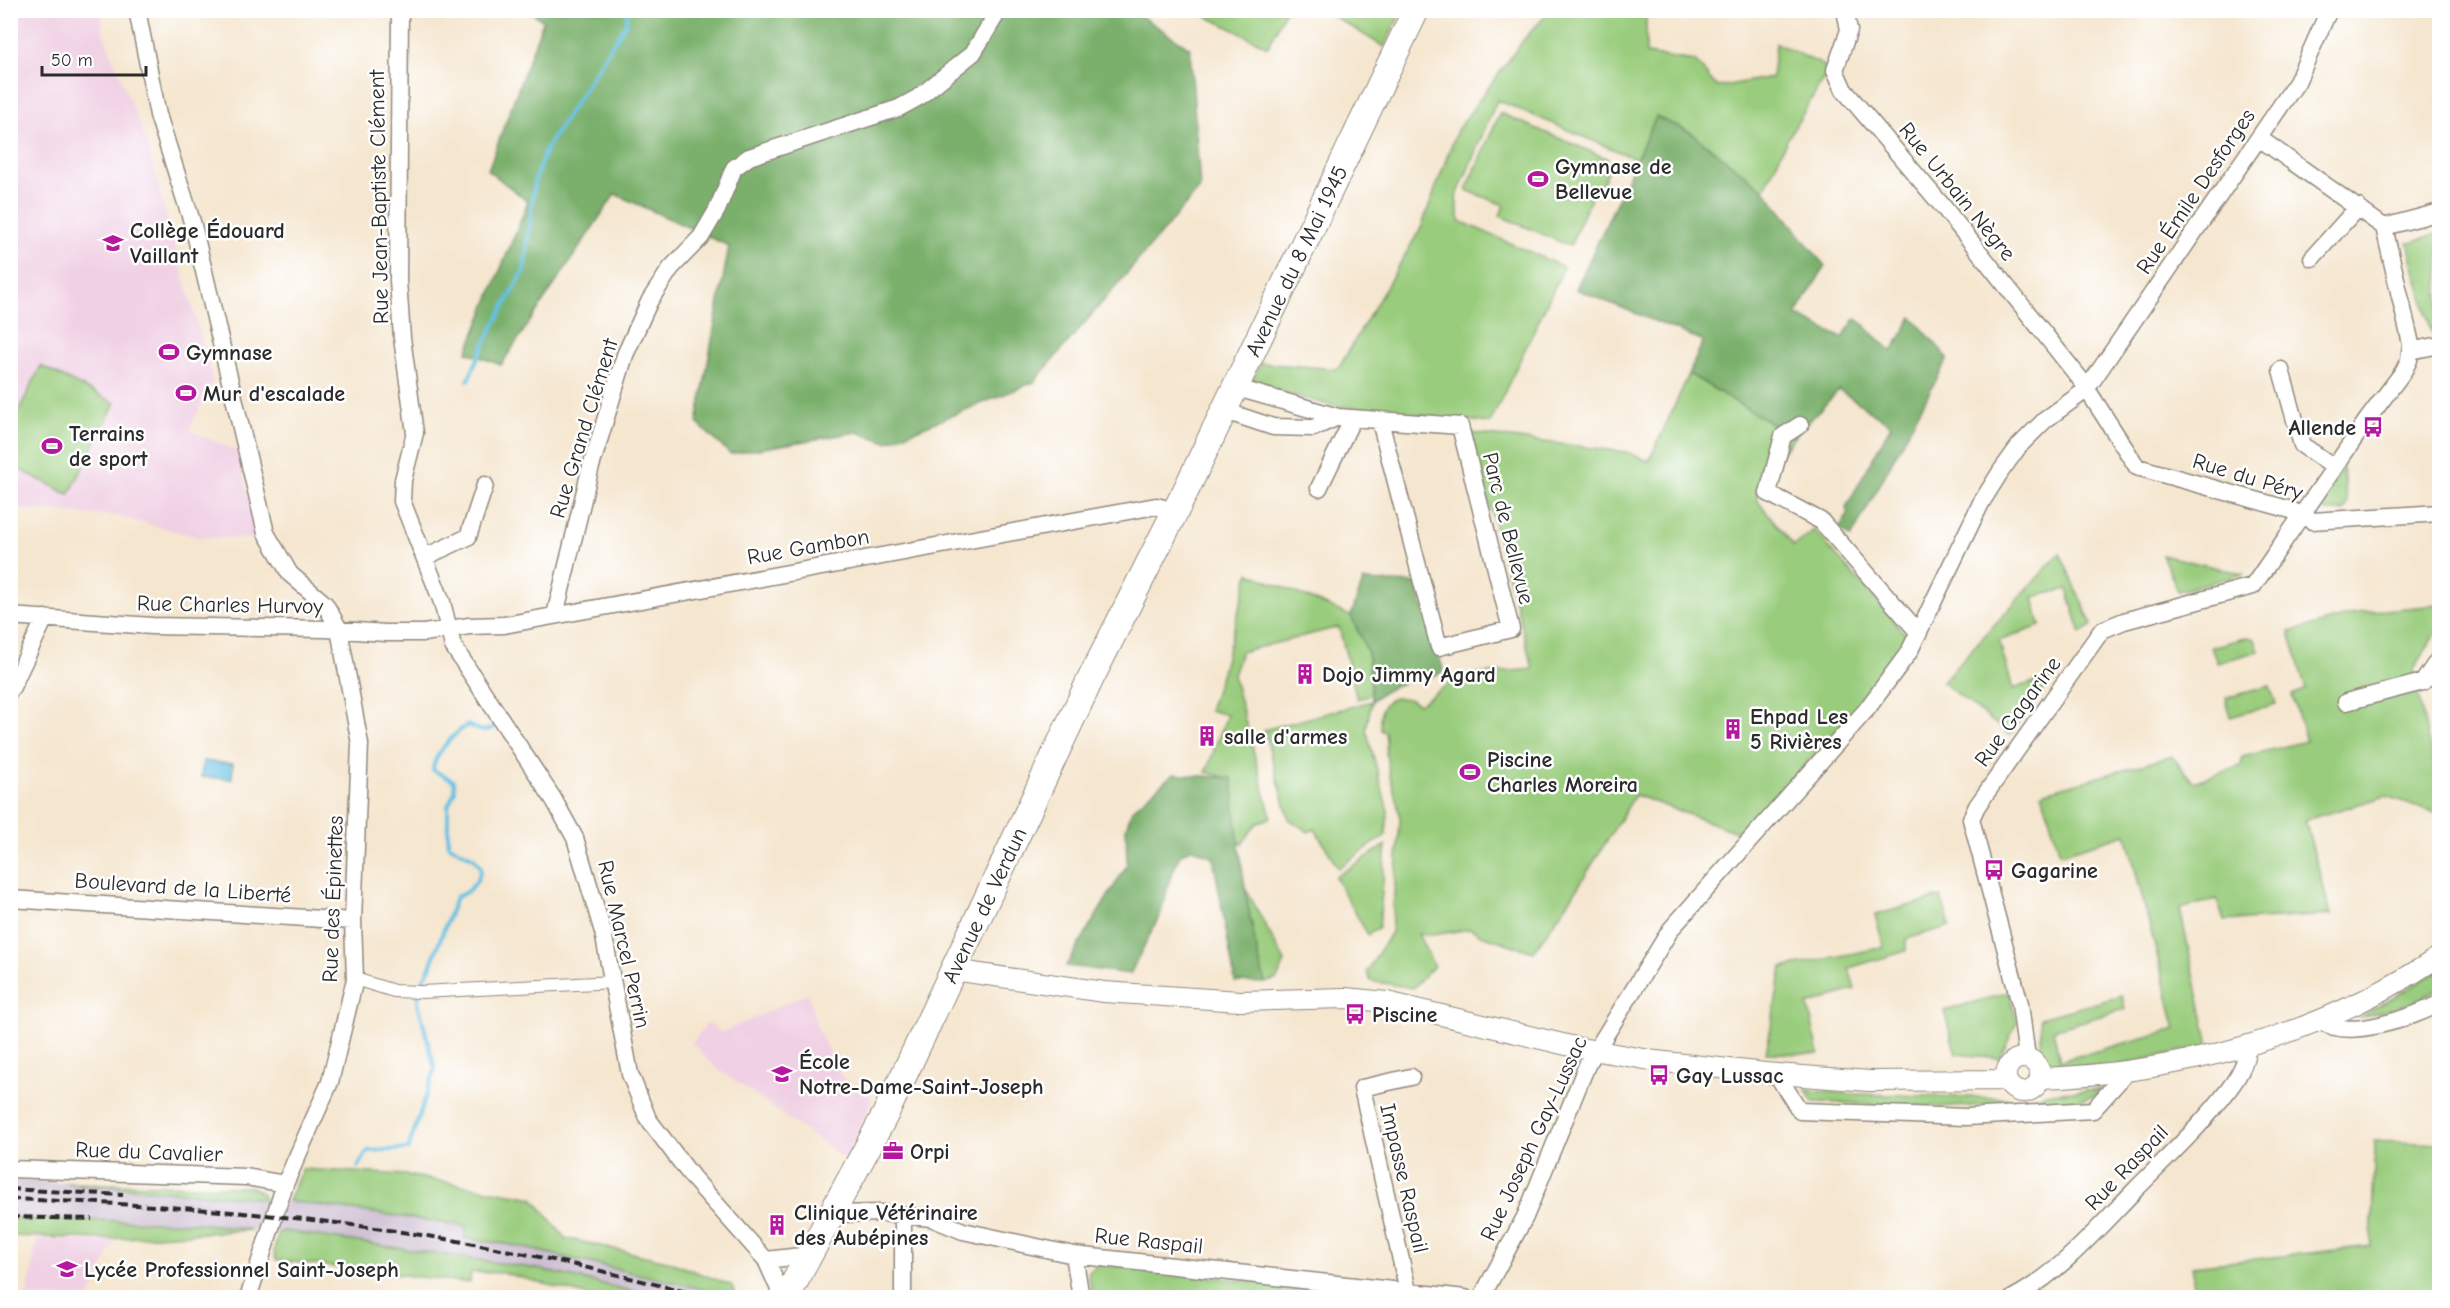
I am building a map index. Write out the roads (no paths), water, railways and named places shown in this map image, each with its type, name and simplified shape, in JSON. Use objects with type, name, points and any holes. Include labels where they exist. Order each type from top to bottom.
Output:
[{"type":"main road","name":"Avenue du 8 Mai 1945","points":[[1175,511],[1416,10]]},
{"type":"main road","name":"Avenue de Verdun","points":[[785,1298],[833,1214],[885,1115],[1090,680],[1175,511]]},
{"type":"street","name":"Rue des Épinettes","points":[[137,10],[158,115],[193,225],[266,533],[290,574],[325,604],[339,629],[360,744],[353,921],[355,979],[330,1083],[285,1185],[248,1298]]},
{"type":"street","name":"Rue Jean-Baptiste Clément","points":[[400,10],[398,280],[402,338],[416,433],[403,480],[402,501],[442,602],[448,629]]},
{"type":"street","name":"Rue Grand Clément","points":[[555,615],[590,470],[625,356],[651,300],[671,268],[701,237],[717,210],[734,168],[749,157],[899,108],[919,97],[973,53],[999,10]]},
{"type":"street","name":"Rue Urbain Nègre","points":[[1845,10],[1849,30],[1835,70],[1844,90],[1952,218],[2081,380],[2086,390]]},
{"type":"street","name":"Rue Émile Desforges","points":[[2086,390],[2297,82],[2329,10]]},
{"type":"street","points":[[2259,138],[2384,227],[2411,344],[2410,351],[2439,345]]},
{"type":"street","points":[[2312,258],[2358,207]]},
{"type":"street","points":[[2384,227],[2439,212]]},
{"type":"street","name":"Rue Gagarine","points":[[2027,1058],[2020,1004],[1971,819],[1977,806],[2102,630],[2124,621],[2253,586],[2403,372],[2410,351]]},
{"type":"street","points":[[2281,370],[2302,445],[2334,468]]},
{"type":"street","name":"Parc de Bellevue","points":[[1234,387],[1345,418],[1460,426],[1511,629],[1439,647],[1380,421]]},
{"type":"street","name":"Rue du Péry","points":[[2086,390],[2137,466],[2302,514],[2312,521],[2439,513]]},
{"type":"street","name":"Rue Joseph Gay-Lussac","points":[[1480,1298],[1525,1216],[1596,1050],[1671,929],[1845,736],[1909,652],[1981,503],[2001,471],[2019,446],[2045,420],[2086,390]]},
{"type":"street","name":"Parc de Bellevue","points":[[1222,410],[1273,426],[1313,428],[1345,418]]},
{"type":"street","points":[[1319,488],[1345,418]]},
{"type":"street","points":[[1800,425],[1783,435],[1768,493],[1821,521],[1919,633]]},
{"type":"street","points":[[425,557],[468,537],[485,485]]},
{"type":"street","name":"Rue Gambon","points":[[448,629],[504,625],[1156,506],[1175,511]]},
{"type":"street","name":"Rue Charles Hurvoy","points":[[10,615],[152,626],[339,629],[386,633],[448,629]]},
{"type":"street","points":[[10,691],[45,618]]},
{"type":"street","name":"Rue Marcel Perrin","points":[[448,629],[453,646],[554,800],[575,838],[603,932],[630,1074],[648,1119],[693,1178],[766,1260],[785,1298]]},
{"type":"street","points":[[2346,702],[2423,682],[2439,657]]},
{"type":"street","name":"Boulevard de la Liberté","points":[[10,899],[353,921]]},
{"type":"street","points":[[2040,1078],[2126,1072],[2247,1048],[2322,1021],[2404,980],[2439,956]]},
{"type":"street","points":[[953,970],[1104,992],[1240,1000],[1366,999],[1421,1009],[1596,1050],[1666,1062],[1777,1074],[1869,1081],[2007,1080],[2017,1090],[2026,1091],[2035,1087],[2040,1078],[2036,1064],[2027,1058],[2018,1058],[2010,1064],[2007,1080]]},
{"type":"street","points":[[355,979],[394,991],[419,992],[614,982]]},
{"type":"street","points":[[2322,1021],[2329,1027],[2340,1029],[2398,1021],[2439,1003]]},
{"type":"street","name":"Rue Raspail","points":[[2013,1298],[2026,1291],[2080,1246],[2180,1144],[2230,1088],[2247,1058],[2247,1048]]},
{"type":"street","points":[[1777,1074],[1800,1111],[1966,1117],[2093,1110],[2126,1072]]},
{"type":"street","name":"Impasse Raspail","points":[[1408,1291],[1362,1088],[1411,1077]]},
{"type":"street","name":"Rue du Cavalier","points":[[10,1169],[246,1177],[285,1185]]},
{"type":"street","name":"Rue Raspail","points":[[833,1214],[903,1215],[931,1218],[963,1231],[1074,1255],[1465,1298]]},
{"type":"street","points":[[903,1215],[903,1298]]},
{"type":"street","points":[[1074,1255],[1082,1298]]},
{"type":"street","points":[[766,1260],[810,1256]]},
{"type":"water","points":[[203,761],[233,764],[232,779],[201,777]]},
{"type":"waterway","points":[[468,380],[488,336],[524,271],[535,180],[546,149],[626,23],[628,10]]},
{"type":"waterway","points":[[358,1167],[368,1151],[408,1149],[435,1069],[418,1003],[419,989],[430,967],[456,897],[473,886],[481,868],[474,858],[448,845],[448,806],[455,791],[454,781],[433,770],[434,764],[446,744],[468,725],[483,730],[498,724]]},
{"type":"railway","points":[[10,1189],[123,1195]]},
{"type":"railway","points":[[10,1199],[268,1215],[370,1227],[529,1255],[709,1298]]},
{"type":"railway","points":[[10,1217],[92,1219]]},
{"type":"place","name":"Gymnase de Bellevue","points":[[1538,179]]},
{"type":"place","name":"Collège Édouard Vaillant","points":[[113,243]]},
{"type":"place","name":"Gymnase","points":[[169,352]]},
{"type":"place","name":"Mur d'escalade","points":[[186,393]]},
{"type":"place","name":"Allende","points":[[2373,427]]},
{"type":"place","name":"Terrains de sport","points":[[52,446]]},
{"type":"place","name":"Dojo Jimmy Agard","points":[[1305,674]]},
{"type":"place","name":"Ehpad Les 5 Rivières","points":[[1733,729]]},
{"type":"place","name":"salle d'armes","points":[[1207,736]]},
{"type":"place","name":"Piscine Charles Moreira","points":[[1470,772]]},
{"type":"place","name":"Gagarine","points":[[1994,870]]},
{"type":"place","name":"Piscine","points":[[1355,1014]]},
{"type":"place","name":"École Notre-Dame-Saint-Joseph","points":[[782,1074]]},
{"type":"place","name":"Gay Lussac","points":[[1659,1075]]},
{"type":"place","name":"Orpi","points":[[893,1151]]},
{"type":"place","name":"Clinique Vétérinaire des Aubépines","points":[[777,1225]]},
{"type":"place","name":"Lycée Professionnel Saint-Joseph","points":[[67,1269]]}]
